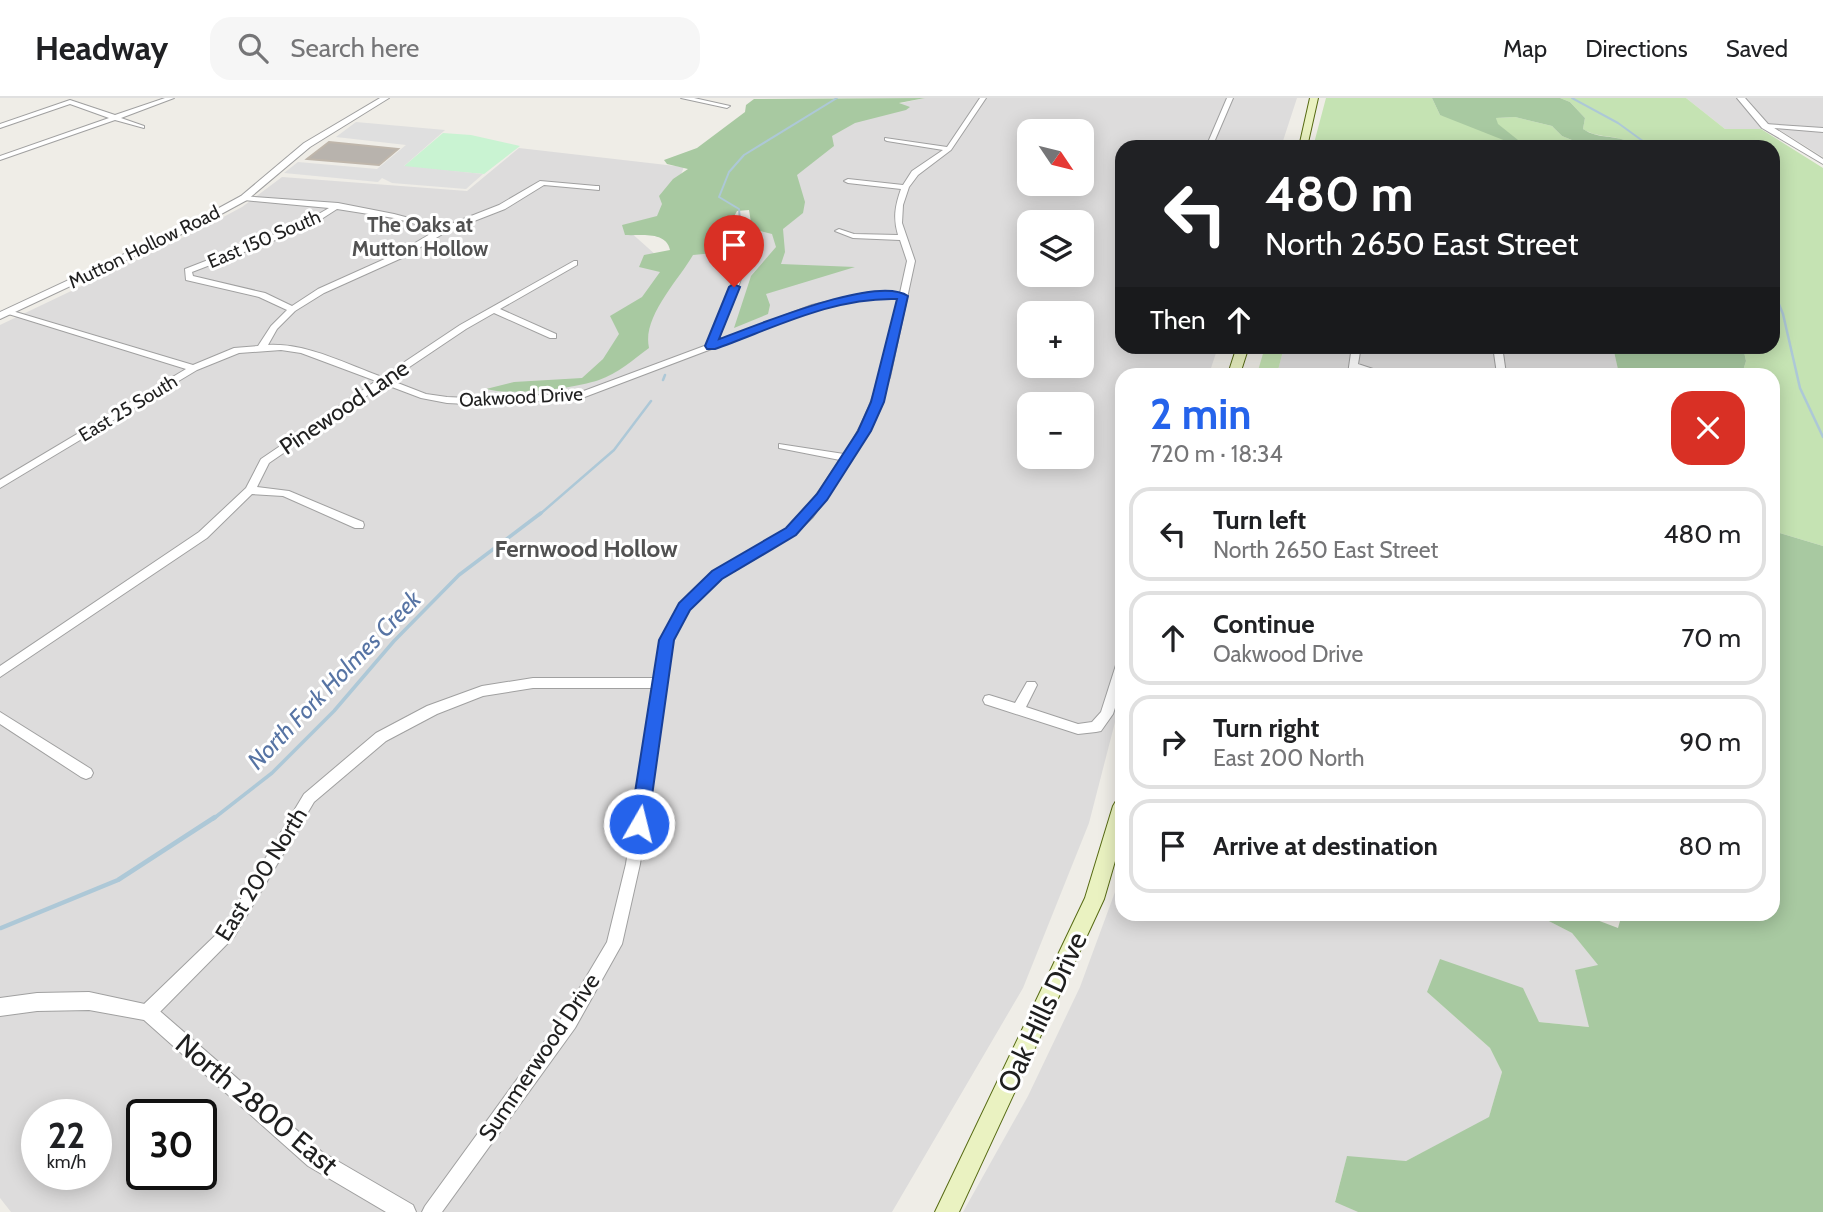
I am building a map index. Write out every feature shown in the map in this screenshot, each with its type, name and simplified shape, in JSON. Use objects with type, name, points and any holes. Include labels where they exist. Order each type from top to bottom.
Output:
[{"type":"main road","points":[[1305,140],[1314,98]]},
{"type":"main road","name":"Oak Hills Drive","points":[[947,1212],[1094,899],[1115,829]]},
{"type":"street","points":[[0,158],[171,98]]},
{"type":"street","name":"Mutton Hollow Road","points":[[3,314],[198,223],[244,198],[337,125],[385,98]]},
{"type":"street","points":[[684,98],[727,106]]},
{"type":"street","points":[[848,181],[905,187],[915,173],[948,149],[983,98]]},
{"type":"street","points":[[1212,140],[1230,98]]},
{"type":"street","points":[[1741,98],[1765,126],[1823,162]]},
{"type":"street","points":[[0,126],[70,102],[142,127]]},
{"type":"street","points":[[1765,126],[1823,130]]},
{"type":"street","points":[[887,139],[948,149]]},
{"type":"street","points":[[262,347],[274,328],[292,309],[341,280],[401,255],[443,230],[502,207],[543,183],[596,188]]},
{"type":"street","name":"Summerwood Drive","points":[[431,1212],[569,1021],[614,944],[633,864],[666,640],[684,607],[717,575],[791,531],[809,514],[848,458],[877,402],[911,261],[898,223],[899,205],[905,187]]},
{"type":"street","points":[[244,198],[338,205],[386,213],[443,230]]},
{"type":"street","name":"East 150 South","points":[[292,309],[262,295],[189,278],[188,271],[306,225],[338,205]]},
{"type":"street","points":[[839,231],[853,236],[903,238]]},
{"type":"street","name":"Pinewood Lane","points":[[0,671],[203,536],[250,490],[265,461],[383,380],[494,309],[574,263]]},
{"type":"street","points":[[711,346],[740,271]]},
{"type":"street","name":"Oakwood Drive","points":[[262,347],[303,351],[424,396],[468,403],[582,395],[606,389],[815,307],[870,295],[903,296]]},
{"type":"street","points":[[494,309],[553,336]]},
{"type":"street","points":[[3,314],[194,368]]},
{"type":"street","name":"East 25 South","points":[[0,485],[194,368],[225,354],[262,347]]},
{"type":"street","points":[[783,446],[848,458]]},
{"type":"street","points":[[250,490],[285,493],[359,526]]},
{"type":"street","name":"East 200 North","points":[[148,1012],[229,932],[309,798],[381,737],[432,710],[482,691],[533,683],[660,683]]},
{"type":"street","points":[[1018,709],[1031,685]]},
{"type":"street","points":[[989,700],[1078,729],[1096,727],[1107,714],[1115,688]]},
{"type":"street","points":[[0,717],[86,773]]},
{"type":"street","points":[[0,1007],[37,1002],[89,1001],[148,1012]]},
{"type":"street","name":"North 2800 East","points":[[148,1012],[314,1159],[406,1212]]},
{"type":"shaded area","points":[[925,98],[1297,98],[1283,140],[1115,140],[1115,354],[1216,354],[1211,368],[1115,368],[1115,722],[1089,823],[1023,988],[892,1212],[11,1212],[0,1198],[0,325],[201,229],[242,207],[282,177],[467,191],[519,148],[684,167],[665,213],[628,230],[657,256],[768,230],[772,203],[824,132],[897,104]]},
{"type":"shaded area","points":[[1686,98],[1823,98],[1823,157],[1778,129],[1725,129]]},
{"type":"shaded area","points":[[356,122],[445,130],[404,166],[483,174],[466,189],[392,183],[382,178],[378,182],[284,173],[298,162],[377,169],[406,145],[336,137]]},
{"type":"shaded area","points":[[1282,354],[1615,354],[1618,368],[1278,368]]},
{"type":"shaded area","points":[[1115,892],[1115,921],[1549,921],[1572,933],[1599,966],[1575,970],[1590,1027],[1539,1022],[1427,992],[1490,1048],[1502,1072],[1489,1118],[1406,1161],[1347,1157],[1335,1201],[1358,1212],[963,1212],[1028,1096],[1080,987]]},
{"type":"green space","points":[[925,98],[899,103],[910,107],[855,123],[832,136],[834,146],[797,175],[805,202],[803,213],[783,229],[785,252],[781,264],[855,267],[766,294],[770,305],[768,314],[734,328],[751,276],[776,247],[772,234],[752,229],[749,210],[737,211],[714,253],[693,255],[656,312],[648,336],[649,348],[625,366],[606,377],[574,386],[526,392],[486,389],[514,382],[582,378],[603,359],[619,334],[610,316],[642,297],[660,272],[639,267],[644,255],[670,250],[668,244],[658,237],[625,235],[622,225],[657,216],[662,204],[659,196],[673,179],[688,169],[667,164],[664,160],[697,148],[745,112],[746,105],[754,99]]},
{"type":"green space","points":[[1326,98],[1432,98],[1440,115],[1497,124],[1496,118],[1515,117],[1552,126],[1562,136],[1572,140],[1315,140]]},
{"type":"green space","points":[[1432,98],[1560,98],[1570,102],[1585,118],[1583,129],[1595,135],[1622,140],[1572,140],[1562,136],[1552,126],[1515,117],[1496,118],[1498,124],[1518,140],[1503,140],[1440,115]]},
{"type":"green space","points":[[1560,98],[1686,98],[1725,129],[1761,129],[1778,140],[1625,140],[1583,129],[1585,118],[1570,102]]},
{"type":"green space","points":[[443,133],[471,135],[520,146],[484,174],[403,167]]},
{"type":"green space","points":[[1780,141],[1823,168],[1823,546],[1780,533],[1780,368],[1744,368],[1744,354],[1780,354]]},
{"type":"green space","points":[[1263,354],[1282,354],[1279,368],[1259,368]]},
{"type":"green space","points":[[1615,354],[1744,354],[1746,361],[1744,368],[1618,368]]},
{"type":"green space","points":[[1780,533],[1823,546],[1823,1212],[1358,1212],[1335,1202],[1347,1156],[1406,1161],[1489,1117],[1502,1072],[1490,1048],[1427,992],[1440,959],[1523,988],[1539,1022],[1589,1027],[1575,970],[1598,965],[1572,933],[1549,921],[1600,921],[1618,928],[1620,921],[1780,921]]},
{"type":"building","points":[[329,142],[398,149],[379,165],[307,159]]},
{"type":"waterway","name":"North Fork Holmes Creek","points":[[728,234],[740,221],[739,209],[719,197],[729,172],[744,155],[837,98]]},
{"type":"waterway","name":"North Fork Holmes Creek","points":[[1572,98],[1618,123],[1641,140]]},
{"type":"waterway","name":"North Fork Holmes Creek","points":[[1780,307],[1800,388],[1823,437]]},
{"type":"waterway","name":"North Fork Holmes Creek","points":[[663,380],[665,375]]},
{"type":"waterway","name":"North Fork Holmes Creek","points":[[539,515],[614,450],[651,401]]},
{"type":"waterway","name":"North Fork Holmes Creek","points":[[213,819],[272,773],[334,711],[394,641],[459,575],[541,513]]},
{"type":"waterway","name":"North Fork Holmes Creek","points":[[1,928],[118,880],[215,817]]},
{"type":"district","name":"The Oaks at Mutton Hollow","points":[[420,236]]},
{"type":"district","name":"Fernwood Hollow","points":[[586,548]]},
{"type":"route","points":[[639,824],[666,640],[684,607],[717,575],[791,531],[822,497],[864,431],[877,402],[903,296],[870,295],[842,299],[711,346],[734,287]]}]
